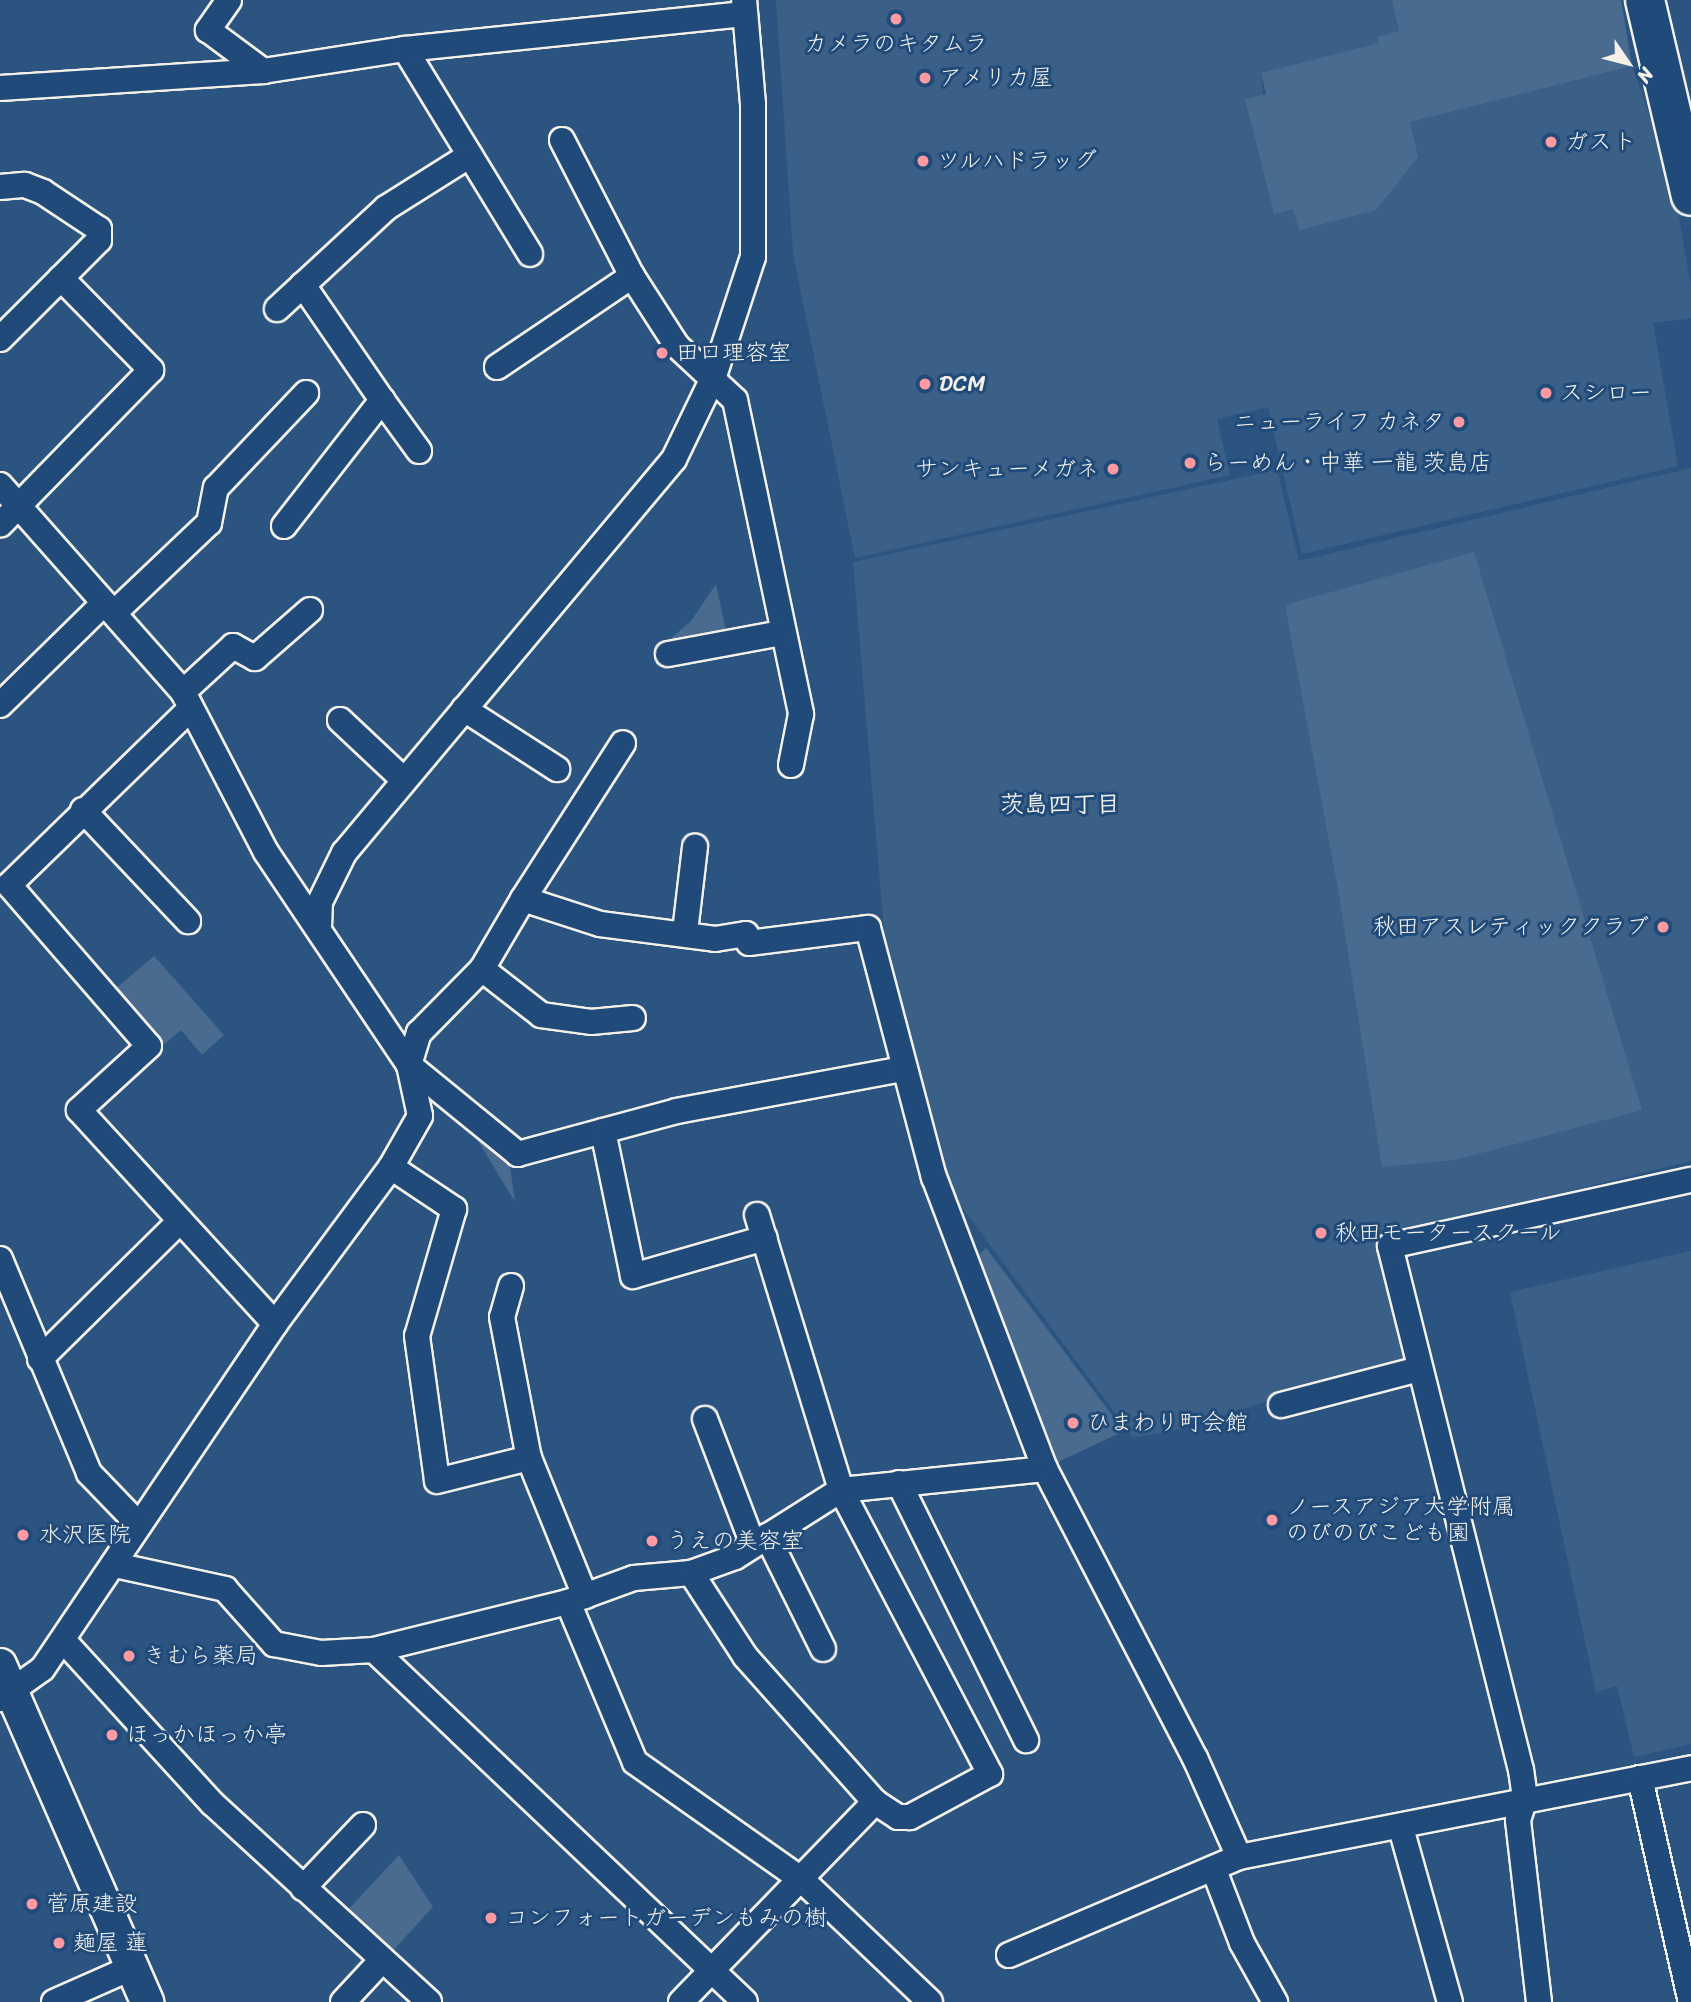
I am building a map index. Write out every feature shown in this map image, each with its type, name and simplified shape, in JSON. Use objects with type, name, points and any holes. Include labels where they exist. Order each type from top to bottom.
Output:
[{"type":"main road","points":[[1645,0],[1691,196]]},
{"type":"street","points":[[229,0],[208,30],[263,71]]},
{"type":"street","points":[[0,88],[263,71],[405,48],[744,7],[754,104],[753,257],[714,376],[674,459],[404,780],[329,876],[320,902],[319,928]]},
{"type":"street","points":[[405,48],[530,254]]},
{"type":"street","points":[[562,140],[632,276],[677,346],[714,376],[735,400],[781,633],[801,714],[791,765]]},
{"type":"street","points":[[277,309],[386,208],[470,155]]},
{"type":"street","points":[[0,187],[24,185],[43,192],[99,229],[99,240],[0,339]]},
{"type":"street","points":[[498,367],[632,276]]},
{"type":"street","points":[[0,525],[151,370],[61,278]]},
{"type":"street","points":[[303,285],[419,451]]},
{"type":"street","points":[[0,705],[209,523],[216,488],[306,393]]},
{"type":"street","points":[[284,526],[382,400]]},
{"type":"street","points":[[0,485],[109,608],[186,701],[266,852],[409,1065],[518,1154],[677,1111],[903,1069]]},
{"type":"street","points":[[275,1324],[79,1110],[149,1046],[9,885],[186,701],[233,646],[255,659],[310,610]]},
{"type":"street","points":[[668,654],[781,633]]},
{"type":"street","points":[[464,709],[557,769]]},
{"type":"street","points":[[340,720],[404,780]]},
{"type":"street","points":[[6,1696],[42,1669],[116,1565],[139,1525],[275,1324],[391,1167],[420,1116],[409,1065],[419,1032],[482,970],[523,899],[623,743]]},
{"type":"street","points":[[83,810],[188,921]]},
{"type":"street","points":[[685,932],[695,847]]},
{"type":"street","points":[[523,899],[600,924],[685,932],[715,939],[746,934],[749,943],[868,928],[903,1069],[934,1177],[1045,1469],[1195,1758],[1239,1857]]},
{"type":"street","points":[[482,970],[541,1015],[591,1022],[633,1018]]},
{"type":"street","points":[[603,1131],[633,1276],[761,1227],[841,1490],[990,1774],[910,1817],[898,1817],[875,1802],[745,1656],[691,1573]]},
{"type":"street","points":[[391,1167],[454,1209],[417,1336],[437,1481],[529,1458]]},
{"type":"street","points":[[1539,2002],[1518,1820],[1525,1798],[1390,1246],[1691,1180]]},
{"type":"street","points":[[40,1359],[180,1220]]},
{"type":"street","points":[[0,1259],[89,1473],[139,1525]]},
{"type":"street","points":[[511,1286],[502,1317],[529,1458],[635,1762],[801,1880],[930,2002]]},
{"type":"street","points":[[1281,1405],[1419,1369]]},
{"type":"street","points":[[705,1419],[760,1540],[823,1650]]},
{"type":"street","points":[[116,1565],[225,1589],[274,1644],[321,1653],[374,1650],[576,1599],[634,1578],[691,1573],[736,1557],[841,1490],[1045,1469]]},
{"type":"street","points":[[900,1483],[1026,1740]]},
{"type":"street","points":[[63,1640],[213,1804],[429,2002]]},
{"type":"street","points":[[374,1650],[746,2002]]},
{"type":"street","points":[[0,1665],[6,1696],[147,2002]]},
{"type":"street","points":[[1009,1955],[1166,1885],[1214,1870],[1239,1857],[1401,1828],[1525,1798],[1691,1768]]},
{"type":"street","points":[[1640,1778],[1691,2002]]},
{"type":"street","points":[[681,2002],[875,1802]]},
{"type":"street","points":[[303,1888],[363,1825]]},
{"type":"street","points":[[1401,1828],[1450,2002]]},
{"type":"street","points":[[1214,1870],[1242,1943],[1275,2002]]},
{"type":"street","points":[[343,2002],[382,1959]]},
{"type":"street","points":[[54,2002],[131,1968]]},
{"type":"shaded area","points":[[776,0],[1392,0],[1400,31],[1379,37],[1380,43],[1261,74],[1274,213],[1293,208],[1299,229],[1409,122],[1632,66],[1673,182],[1691,287],[1691,318],[1653,323],[1678,466],[1302,554],[1268,407],[1217,419],[1230,475],[855,558],[793,253]]},
{"type":"shaded area","points":[[1392,0],[1621,0],[1632,66],[1410,122],[1418,157],[1376,210],[1299,230],[1293,209],[1274,214],[1245,99],[1266,94],[1261,73],[1379,43],[1378,37],[1399,31]]},
{"type":"shaded area","points":[[1691,468],[1691,1161],[1377,1238],[1405,1358],[1169,1432],[1133,1437],[952,1194],[926,1123],[885,942],[853,562],[1277,470],[1299,561]]},
{"type":"shaded area","points":[[1474,552],[1642,1110],[1455,1160],[1382,1167],[1338,889],[1285,605]]},
{"type":"shaded area","points":[[716,584],[727,636],[662,646],[691,621]]},
{"type":"shaded area","points":[[154,956],[224,1035],[202,1055],[181,1030],[161,1047],[114,990]]},
{"type":"shaded area","points":[[466,1121],[509,1159],[515,1202]]},
{"type":"shaded area","points":[[986,1248],[1124,1431],[1058,1462],[979,1255]]},
{"type":"shaded area","points":[[1691,1251],[1691,1744],[1634,1757],[1617,1686],[1596,1692],[1510,1292]]},
{"type":"shaded area","points":[[399,1855],[433,1907],[388,1956],[345,1913]]},
{"type":"place","name":"カメラのキタムラ","points":[[896,19]]},
{"type":"place","name":"アメリカ屋","points":[[925,78]]},
{"type":"place","name":"ガスト","points":[[1551,142]]},
{"type":"place","name":"ツルハドラッグ","points":[[923,161]]},
{"type":"place","name":"田口理容室","points":[[662,353]]},
{"type":"place","name":"DCM","points":[[925,384]]},
{"type":"place","name":"スシロー","points":[[1546,393]]},
{"type":"place","name":"ニューライフ カネタ","points":[[1459,422]]},
{"type":"place","name":"らーめん・中華 一龍 茨島店","points":[[1190,463]]},
{"type":"place","name":"サンキューメガネ","points":[[1113,469]]},
{"type":"place","name":"秋田アスレティッククラブ","points":[[1663,927]]},
{"type":"place","name":"秋田モータースクール","points":[[1321,1233]]},
{"type":"place","name":"ひまわり町会館","points":[[1073,1423]]},
{"type":"place","name":"ノースアジア大学附属 のびのびこども園","points":[[1272,1520]]},
{"type":"place","name":"水沢医院","points":[[23,1535]]},
{"type":"place","name":"うえの美容室","points":[[652,1541]]},
{"type":"place","name":"きむら薬局","points":[[129,1656]]},
{"type":"place","name":"ほっかほっか亭","points":[[112,1735]]},
{"type":"place","name":"菅原建設","points":[[32,1904]]},
{"type":"place","name":"コンフォートガーデンもみの樹","points":[[491,1918]]},
{"type":"place","name":"麺屋 蓮","points":[[59,1943]]},
{"type":"district","name":"茨島四丁目","points":[[1060,805]]}]
